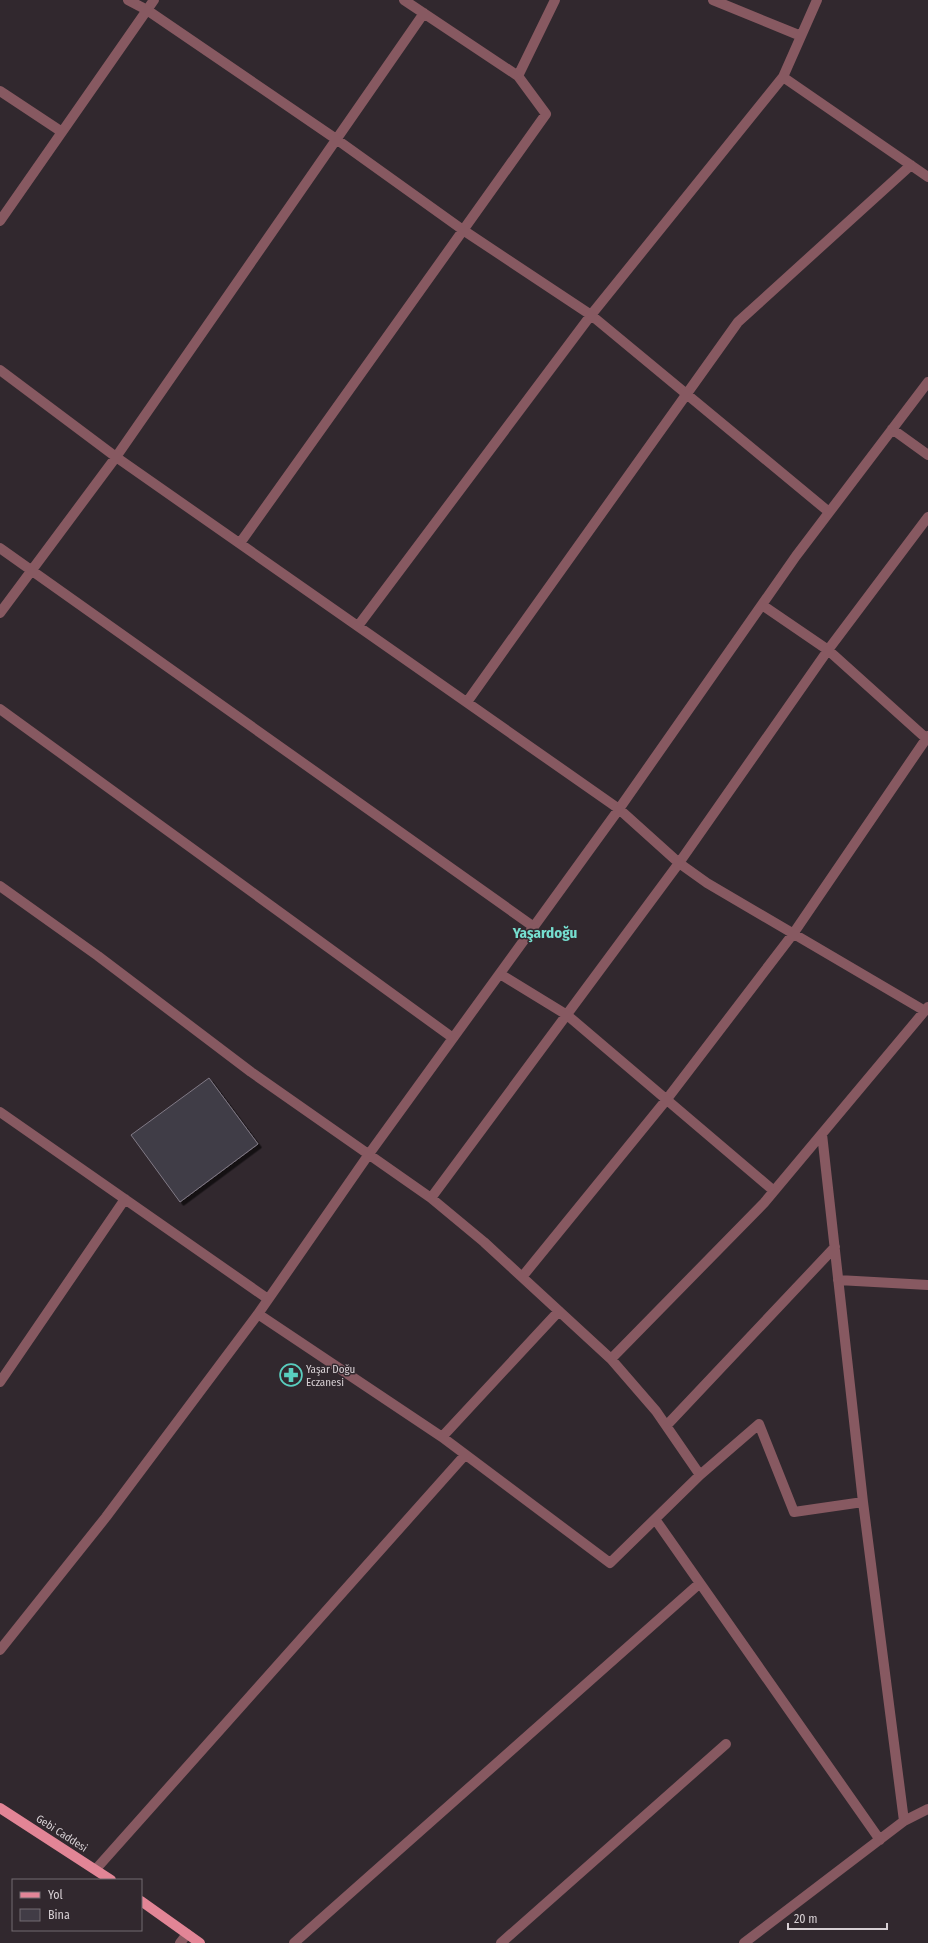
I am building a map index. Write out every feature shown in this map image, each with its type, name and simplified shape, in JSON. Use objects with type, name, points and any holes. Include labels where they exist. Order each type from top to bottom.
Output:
[{"type":"main road","name":"Gebi Caddesi","points":[[0,1808],[110,1879]]},
{"type":"main road","points":[[142,1902],[200,1943]]},
{"type":"street","points":[[128,0],[147,10],[336,139],[463,230],[591,315],[829,512]]},
{"type":"street","points":[[0,221],[154,0]]},
{"type":"street","points":[[240,543],[546,114],[518,76],[404,0]]},
{"type":"street","points":[[518,76],[555,0]]},
{"type":"street","points":[[713,0],[801,36]]},
{"type":"street","points":[[358,626],[591,315],[782,77],[817,0]]},
{"type":"street","points":[[0,613],[116,457],[424,13]]},
{"type":"street","points":[[782,77],[928,177]]},
{"type":"street","points":[[0,91],[62,132]]},
{"type":"street","points":[[466,702],[738,322],[910,165]]},
{"type":"street","points":[[0,370],[116,457],[619,809],[679,863],[707,883],[793,934],[926,1009],[774,1191],[611,1359]]},
{"type":"street","points":[[0,1650],[106,1517],[258,1314],[369,1154],[619,809],[762,605],[829,512],[928,382]]},
{"type":"street","points":[[892,429],[928,455]]},
{"type":"street","points":[[431,1198],[679,863],[828,650],[928,517]]},
{"type":"street","points":[[0,548],[534,927]]},
{"type":"street","points":[[522,1277],[667,1099],[793,934],[927,738],[828,650],[762,605]]},
{"type":"street","points":[[0,709],[453,1038]]},
{"type":"street","points":[[0,886],[98,956],[251,1072],[431,1198],[522,1277],[611,1359],[667,1425],[700,1475]]},
{"type":"street","points":[[500,974],[567,1015],[774,1191]]},
{"type":"street","points":[[0,1112],[268,1299]]},
{"type":"street","points":[[822,1134],[864,1502],[904,1821]]},
{"type":"street","points":[[0,1382],[125,1199]]},
{"type":"street","points":[[667,1425],[835,1247]]},
{"type":"street","points":[[838,1280],[928,1285]]},
{"type":"street","points":[[442,1437],[558,1311]]},
{"type":"street","points":[[258,1314],[442,1437],[610,1563],[700,1475],[759,1424],[794,1512],[864,1502]]},
{"type":"street","points":[[96,1869],[465,1455]]},
{"type":"street","points":[[655,1519],[880,1840]]},
{"type":"street","points":[[294,1943],[700,1583]]},
{"type":"street","points":[[501,1943],[726,1744]]},
{"type":"street","points":[[744,1943],[904,1821],[928,1809]]},
{"type":"street","points":[[180,1943],[188,1934]]},
{"type":"building","points":[[209,1078],[258,1144],[180,1202],[131,1135]]},
{"type":"place","name":"Yaşar Doğu Eczanesi","points":[[291,1375]]},
{"type":"district","name":"Yaşardoğu","points":[[545,933]]}]
